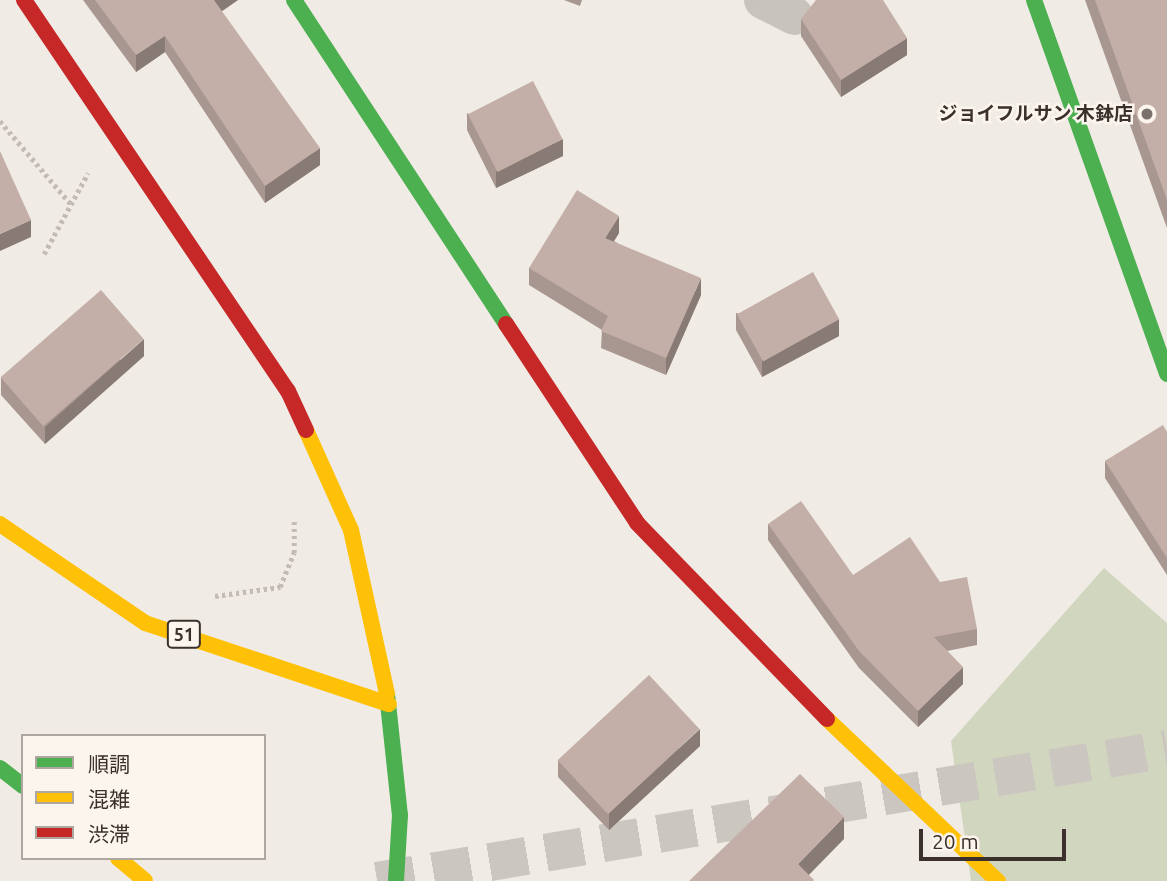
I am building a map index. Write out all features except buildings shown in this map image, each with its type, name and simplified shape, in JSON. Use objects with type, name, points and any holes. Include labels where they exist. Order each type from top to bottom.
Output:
[{"type":"street","points":[[24,0],[288,391],[351,530],[388,704],[400,816],[396,881]]},
{"type":"street","points":[[294,0],[637,523],[805,699],[998,881]]},
{"type":"street","points":[[1034,0],[1167,374]]},
{"type":"street","name":"51","points":[[0,524],[145,622],[388,704]]},
{"type":"street","points":[[0,768],[21,784]]},
{"type":"street","points":[[120,860],[145,881]]},
{"type":"path","points":[[0,121],[71,204]]},
{"type":"path","points":[[44,254],[97,157],[120,141]]},
{"type":"path","points":[[209,596],[280,587],[294,553],[294,511]]},
{"type":"green space","points":[[1104,568],[1167,623],[1167,881],[971,881],[951,741]]},
{"type":"tunnel","points":[[377,881],[1167,749]]},
{"type":"traffic: fast","points":[[294,0],[506,324]]},
{"type":"traffic: fast","points":[[1034,0],[1167,374]]},
{"type":"traffic: fast","points":[[387,694],[400,815],[396,881]]},
{"type":"traffic: fast","points":[[0,768],[21,784]]},
{"type":"traffic: slow","points":[[306,430],[351,530],[387,694]]},
{"type":"traffic: slow","points":[[0,524],[145,623],[389,704]]},
{"type":"traffic: slow","points":[[827,719],[998,881]]},
{"type":"traffic: slow","points":[[120,860],[145,881]]},
{"type":"traffic: jam","points":[[24,0],[288,391],[306,430]]},
{"type":"traffic: jam","points":[[506,324],[637,523],[827,719]]},
{"type":"place","name":"ジョイフルサン 木鉢店","points":[[1147,114]]}]
